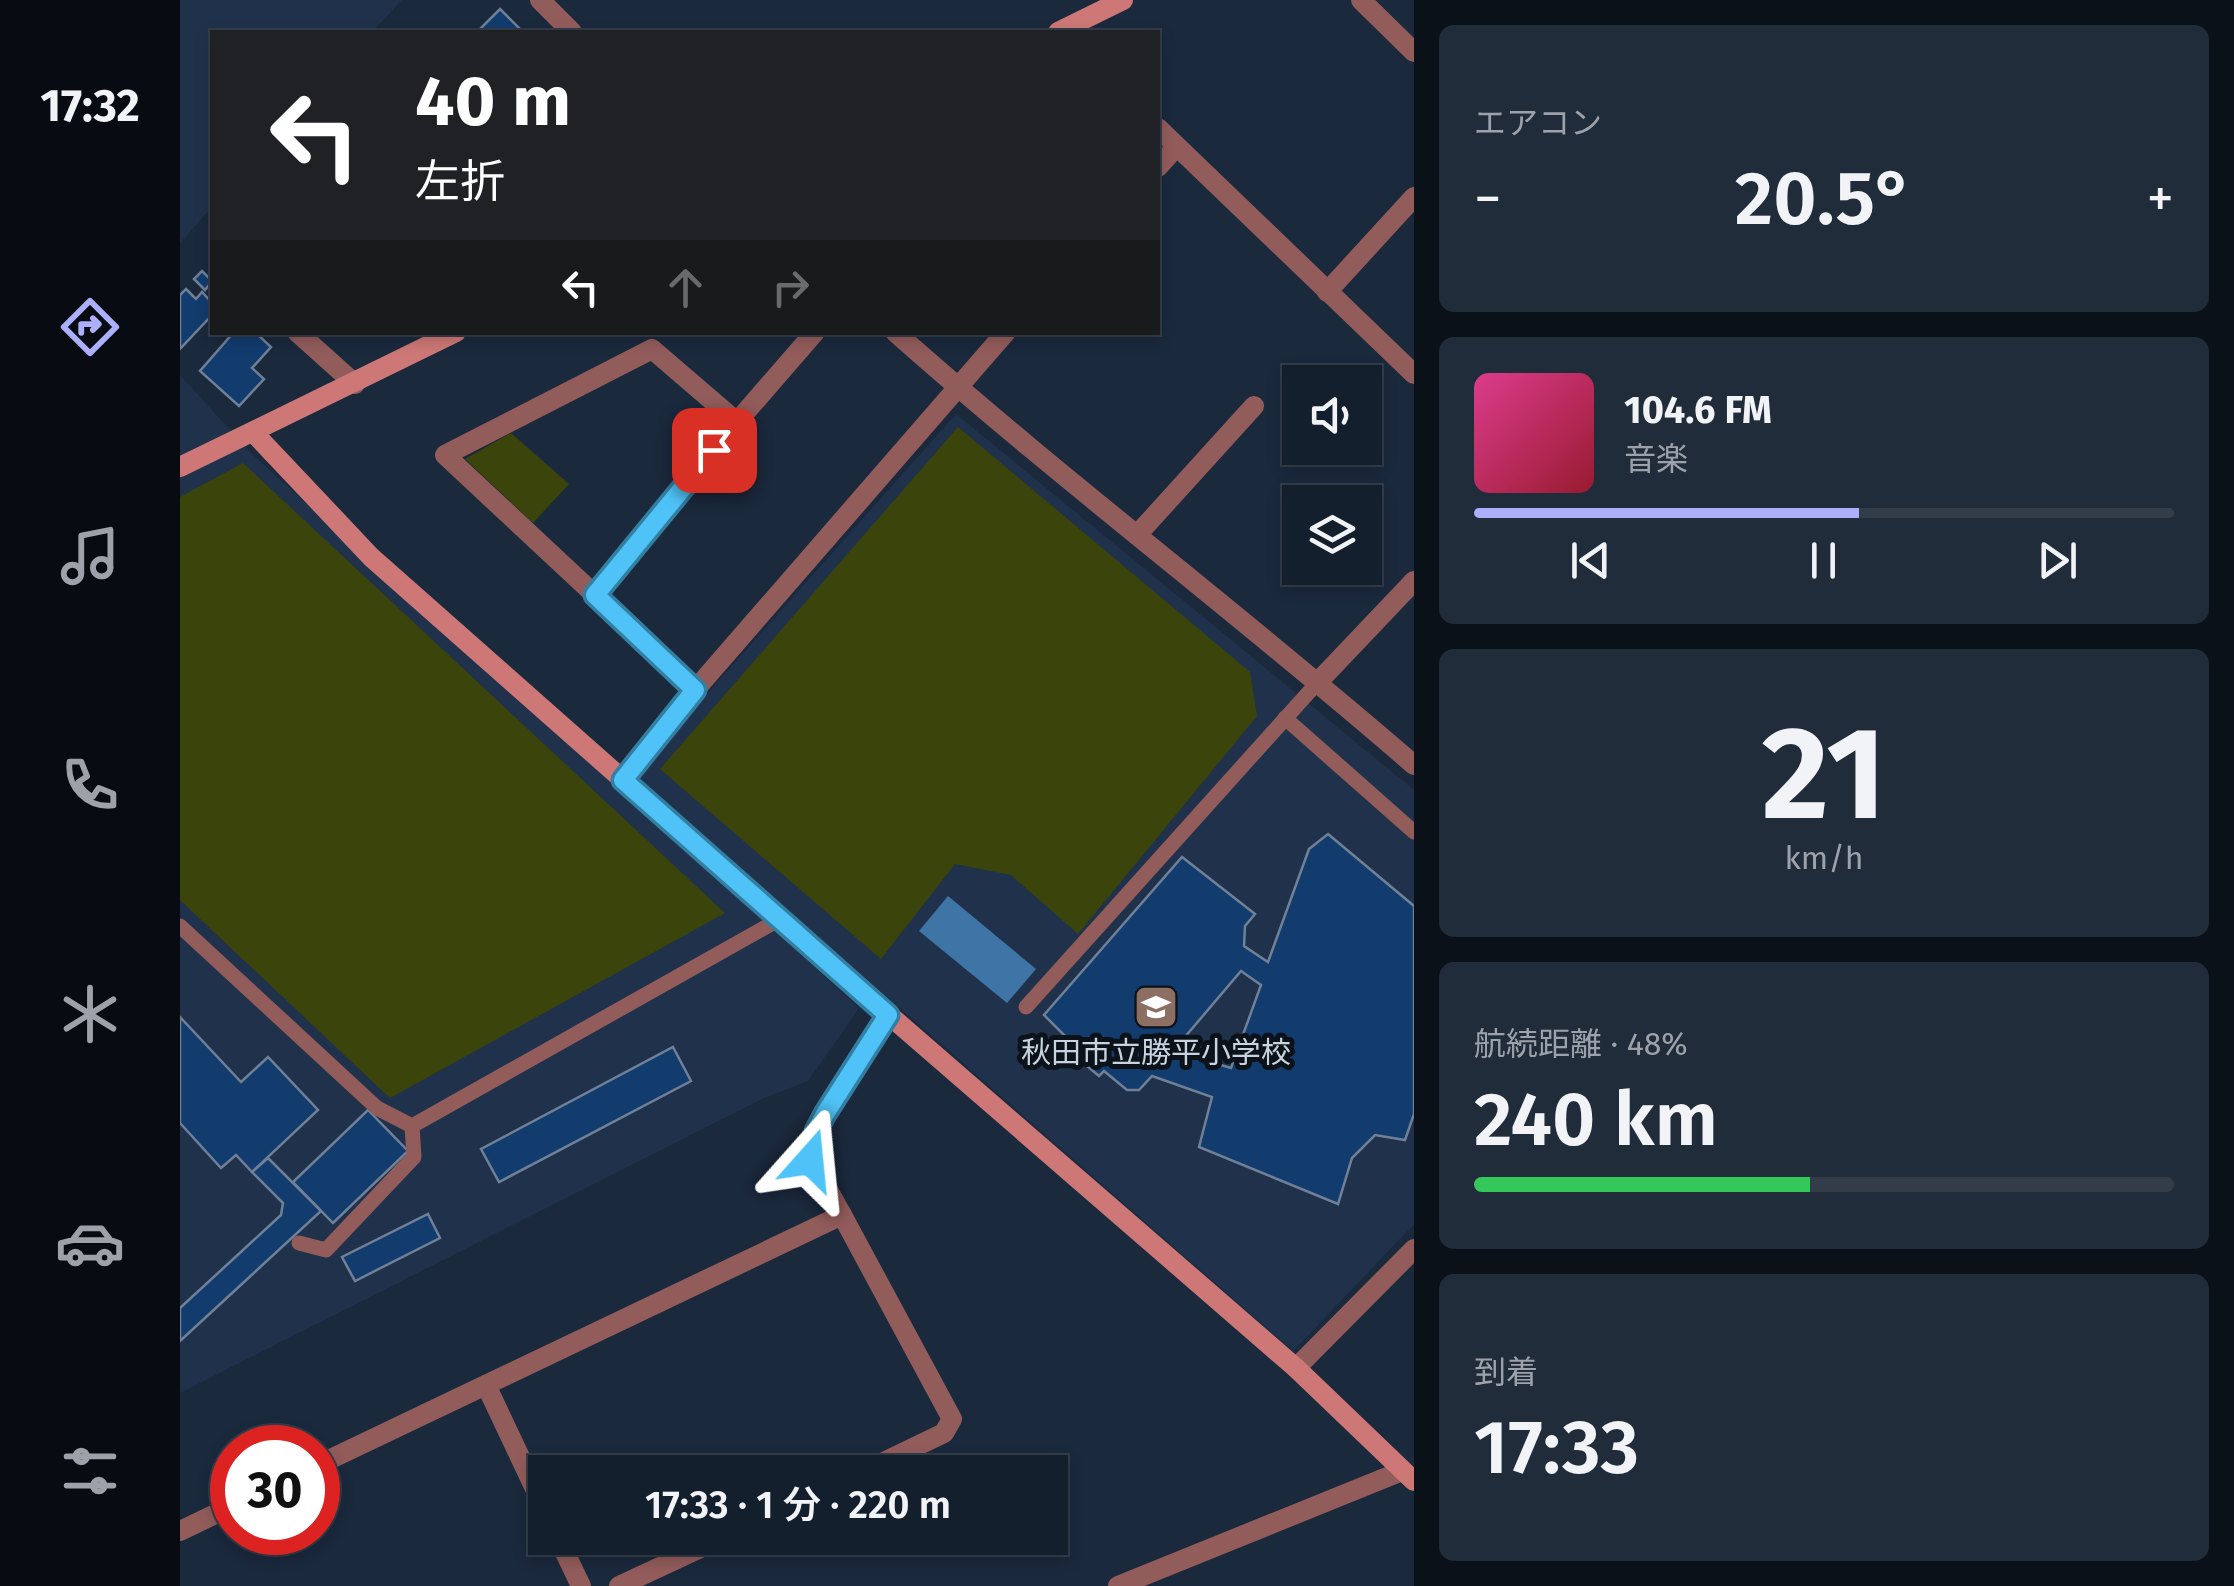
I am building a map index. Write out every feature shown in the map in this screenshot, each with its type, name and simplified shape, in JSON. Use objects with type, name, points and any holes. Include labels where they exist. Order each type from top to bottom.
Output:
[{"type":"street","points":[[540,0],[570,30]]},
{"type":"street","points":[[1067,30],[1123,0]]},
{"type":"street","points":[[1361,0],[1414,52]]},
{"type":"street","points":[[1160,130],[1414,374]]},
{"type":"street","points":[[1160,165],[1175,148]]},
{"type":"street","points":[[1327,292],[1414,197]]},
{"type":"street","points":[[300,335],[355,384]]},
{"type":"street","points":[[180,468],[450,335]]},
{"type":"street","points":[[595,595],[813,335]]},
{"type":"street","points":[[898,335],[1414,765]]},
{"type":"street","points":[[623,780],[695,690],[1003,335]]},
{"type":"street","points":[[695,690],[445,455],[652,349],[737,422]]},
{"type":"street","points":[[1137,536],[1254,406]]},
{"type":"street","points":[[253,432],[371,556],[888,1015],[1296,1368],[1408,1476],[1118,1586]]},
{"type":"street","points":[[1318,682],[1414,581]]},
{"type":"street","points":[[888,1015],[816,1131],[810,1160],[952,1419],[944,1434],[899,1455]]},
{"type":"street","points":[[340,1455],[842,1215]]},
{"type":"street","points":[[1296,1368],[1414,1249]]},
{"type":"street","points":[[486,1385],[528,1474]]},
{"type":"street","points":[[180,1531],[210,1517]]},
{"type":"street","points":[[566,1555],[581,1586]]},
{"type":"street","points":[[619,1586],[686,1555]]},
{"type":"lane","points":[[1026,1007],[1318,682]]},
{"type":"lane","points":[[1284,718],[1414,832]]},
{"type":"lane","points":[[412,1126],[780,919]]},
{"type":"lane","points":[[180,926],[377,1108],[412,1126]]},
{"type":"lane","points":[[299,1243],[326,1250],[414,1157],[412,1126]]},
{"type":"shaded area","points":[[180,0],[402,0],[374,30],[210,30],[210,209],[180,243]]},
{"type":"shaded area","points":[[180,375],[250,452],[859,1008],[808,1081],[764,1098],[180,1393]]},
{"type":"shaded area","name":"秋田市立勝平小学校","points":[[956,414],[1414,790],[1414,1224],[1293,1351],[634,776]]},
{"type":"green space","points":[[958,427],[1250,672],[1257,716],[1078,934],[1011,875],[955,864],[881,959],[660,769]]},
{"type":"green space","points":[[511,433],[569,484],[533,523],[465,459]]},
{"type":"green space","points":[[243,463],[725,913],[390,1098],[180,900],[180,497]]},
{"type":"water","points":[[948,896],[1036,969],[1007,1003],[919,931]]},
{"type":"building","points":[[500,9],[521,30],[479,30]]},
{"type":"building","points":[[202,271],[210,284],[205,290],[194,279]]},
{"type":"building","points":[[186,289],[196,299],[202,292],[210,301],[210,317],[180,349],[180,295]]},
{"type":"building","points":[[231,335],[258,335],[271,347],[252,368],[264,379],[239,406],[200,371]]},
{"type":"building","points":[[1328,834],[1414,906],[1414,1114],[1405,1140],[1375,1135],[1352,1158],[1338,1204],[1199,1147],[1212,1097],[1152,1076],[1139,1090],[1127,1090],[1104,1071],[1099,1076],[1061,1044],[1066,1037],[1044,1015],[1182,857],[1255,914],[1245,926],[1244,946],[1268,962],[1309,849]],"holes":[[[1241,971],[1261,985],[1231,1068],[1173,1051]]]},
{"type":"building","points":[[180,1017],[241,1082],[268,1057],[318,1110],[252,1172],[236,1155],[221,1168],[180,1123]]},
{"type":"building","points":[[673,1047],[691,1081],[499,1182],[481,1149]]},
{"type":"building","points":[[368,1110],[408,1151],[333,1223],[293,1182]]},
{"type":"building","points":[[268,1158],[321,1211],[180,1341],[180,1308],[281,1215],[283,1203],[252,1172]]},
{"type":"building","points":[[428,1214],[440,1238],[355,1281],[342,1257]]},
{"type":"place","name":"秋田市立勝平小学校","points":[[1156,1007]]},
{"type":"route","points":[[714,450],[595,595],[695,690],[623,780],[888,1015],[825,1114],[816,1131],[810,1160]]}]
